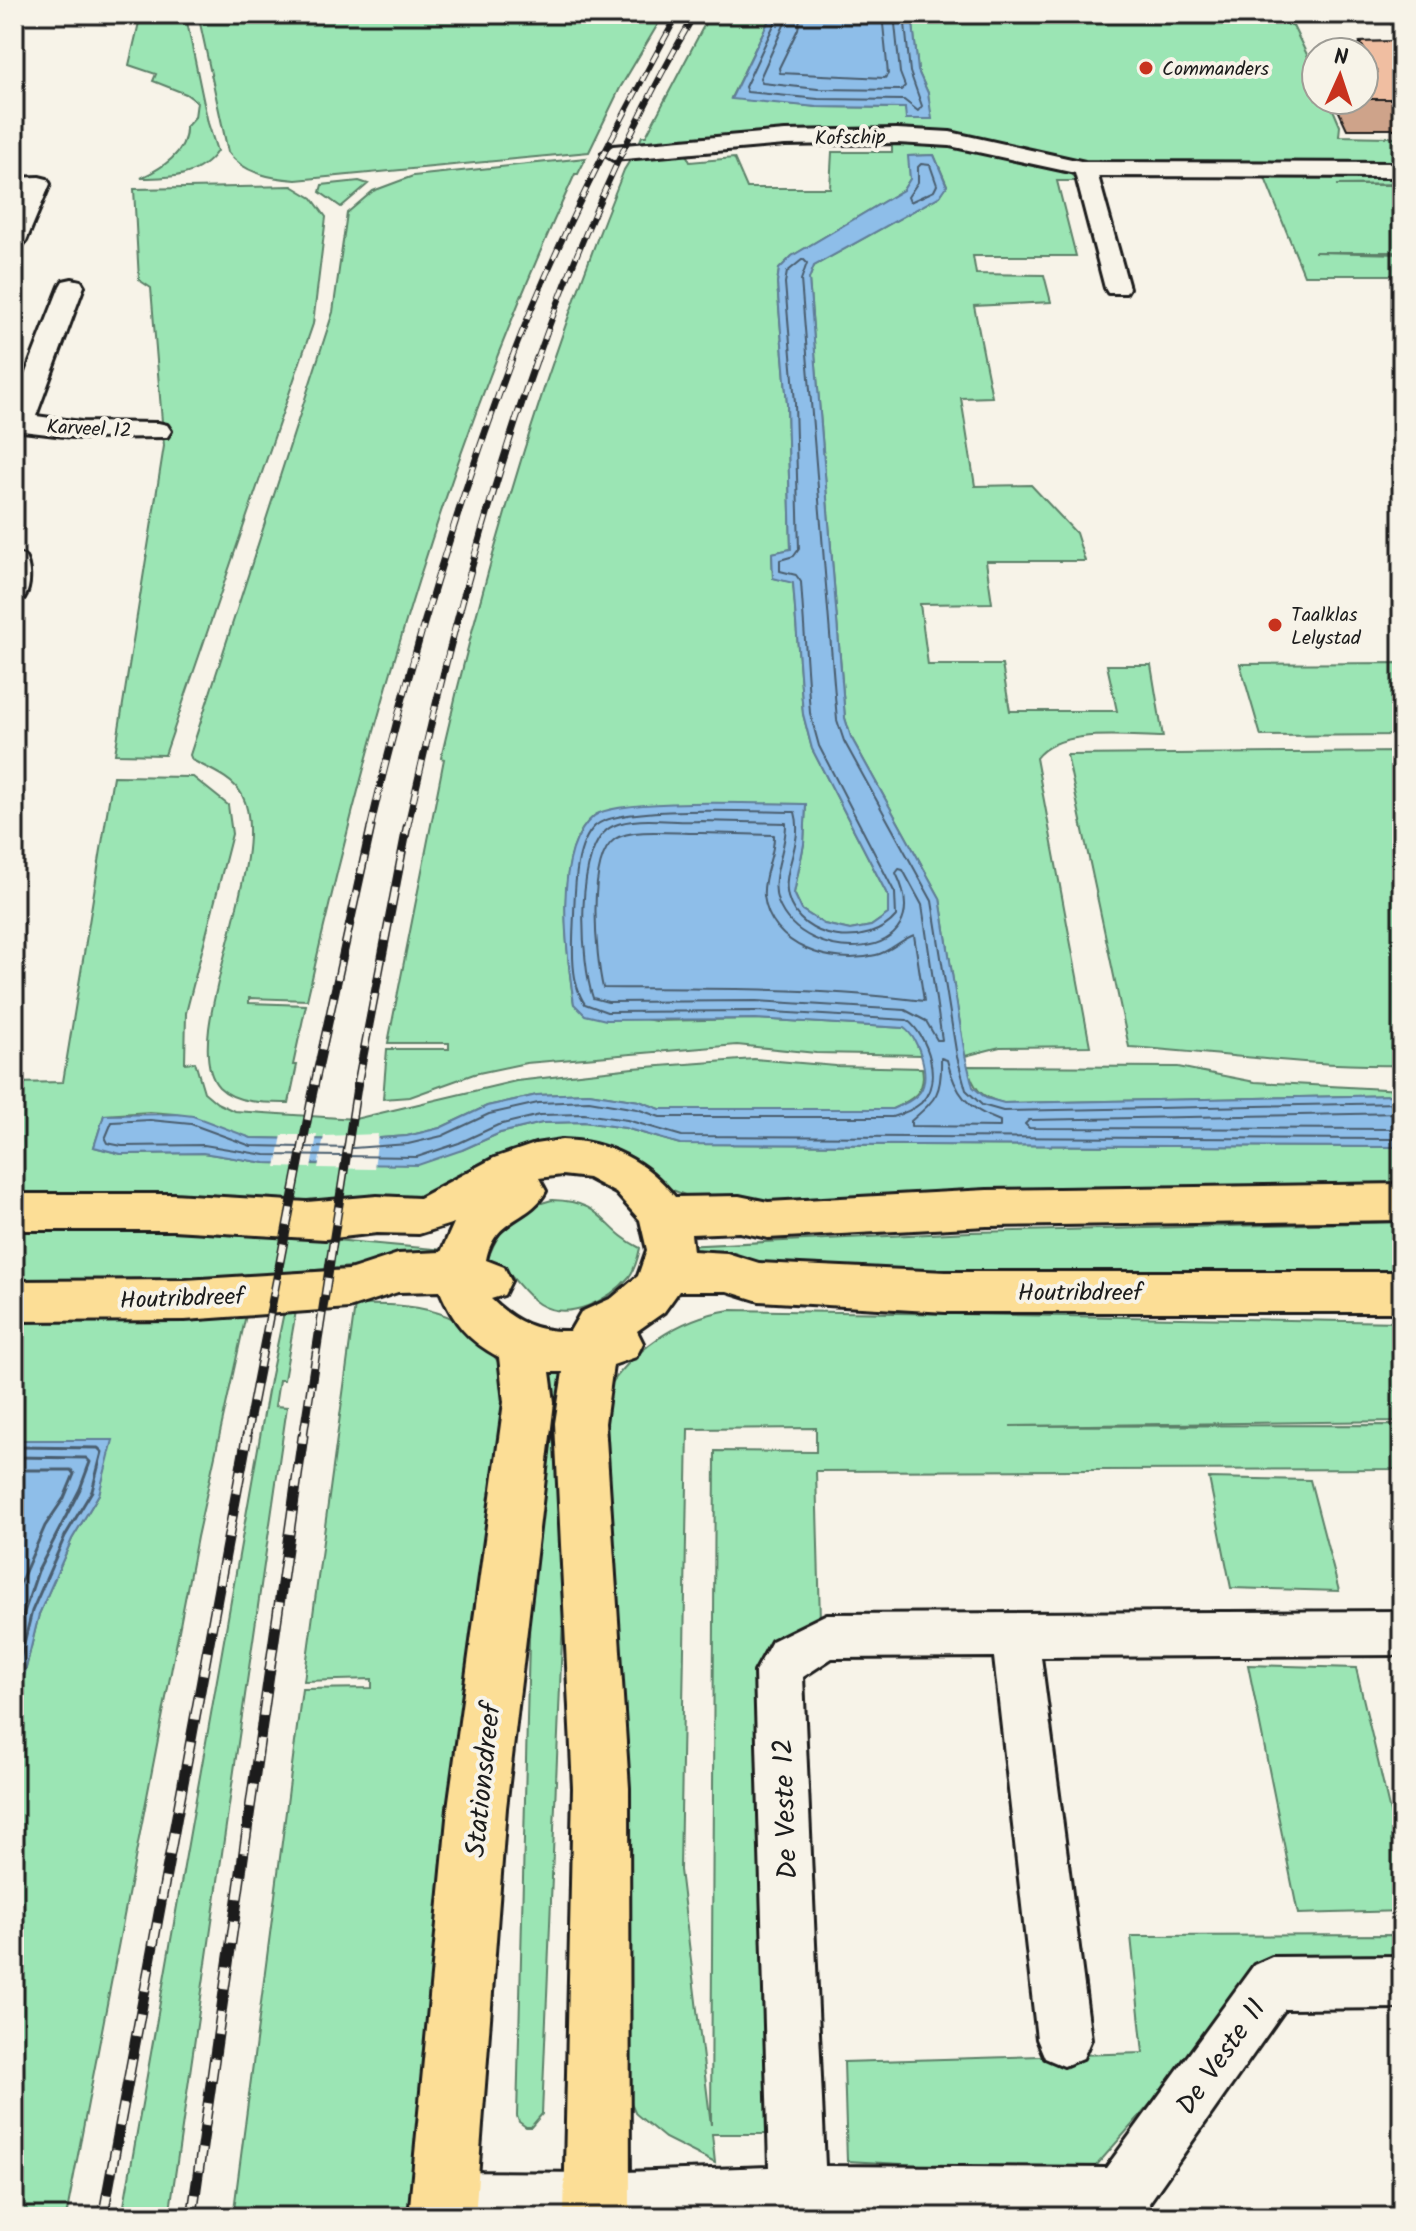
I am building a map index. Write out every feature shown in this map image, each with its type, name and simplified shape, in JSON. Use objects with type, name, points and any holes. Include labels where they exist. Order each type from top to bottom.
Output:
[{"type":"main road","points":[[596,1338],[550,1352],[500,1335],[479,1319],[461,1252],[481,1218],[499,1203],[533,1187],[581,1183],[600,1187],[639,1223],[664,1260]]},
{"type":"main road","points":[[14,1212],[193,1212],[340,1220],[365,1235],[461,1252],[522,1317],[544,1327],[574,1330],[618,1343],[664,1260],[768,1220],[987,1208],[1402,1202]]},
{"type":"main road","name":"Houtribdreef","points":[[14,1301],[185,1300],[349,1289],[386,1295],[461,1252]]},
{"type":"main road","name":"Houtribdreef","points":[[664,1260],[691,1298],[759,1282],[946,1292],[1402,1292]]},
{"type":"main road","points":[[596,1338],[584,1386],[580,1423],[601,1788],[597,2209]]},
{"type":"main road","name":"Stationsdreef","points":[[442,2208],[477,1808],[529,1402],[522,1345]]},
{"type":"street","name":"Kofschip","points":[[613,153],[785,138],[932,137],[1085,169],[1402,170]]},
{"type":"street","points":[[1085,169],[1117,288]]},
{"type":"street","points":[[14,185],[39,184],[14,241]]},
{"type":"street","name":"Karveel 12","points":[[72,286],[17,422],[81,430],[158,431]]},
{"type":"street","points":[[14,562],[14,592]]},
{"type":"street","name":"De Veste 12","points":[[798,2194],[779,1672],[789,1657],[827,1636],[1402,1633]]},
{"type":"street","points":[[1015,1636],[1064,2039]]},
{"type":"street","name":"De Veste 11","points":[[1121,2207],[1272,1983],[1402,1982]]},
{"type":"street","points":[[442,2208],[597,2209],[798,2194],[1121,2207]]},
{"type":"green space","points":[[141,14],[178,14],[187,22],[208,123],[217,151],[202,166],[184,174],[141,178],[178,152],[186,127],[195,117],[197,102],[186,94],[153,81],[156,74],[129,65]]},
{"type":"green space","points":[[198,14],[664,14],[620,88],[589,152],[296,180],[250,170],[228,152]]},
{"type":"green space","points":[[710,14],[772,14],[731,98],[817,107],[905,108],[907,118],[931,119],[928,93],[918,71],[912,14],[1324,14],[1326,23],[1291,22],[1300,40],[1300,116],[1336,116],[1340,126],[1339,136],[1402,140],[1402,164],[1105,164],[987,140],[637,148],[642,136],[646,136]]},
{"type":"green space","points":[[892,141],[937,142],[1067,170],[1078,181],[1057,181],[1076,256],[973,256],[976,274],[1044,275],[1051,302],[974,306],[992,397],[961,398],[975,486],[1031,485],[1076,533],[1085,561],[986,561],[992,603],[920,604],[928,665],[1002,665],[1010,711],[1117,711],[1107,665],[1151,665],[1163,737],[1113,735],[1077,738],[1047,748],[1036,758],[1090,1046],[1000,1047],[965,1056],[940,898],[851,737],[845,718],[809,279],[814,266],[940,196],[947,185],[934,155],[909,156],[910,179],[903,190],[792,256],[779,269],[777,283],[787,404],[791,549],[772,553],[773,578],[793,582],[803,714],[812,749],[888,896],[888,914],[871,926],[850,930],[824,924],[802,910],[794,893],[804,844],[806,804],[695,805],[611,811],[594,816],[581,832],[572,853],[567,878],[566,933],[574,1004],[655,1021],[756,1019],[904,1028],[913,1034],[921,1055],[816,1053],[737,1045],[526,1063],[474,1074],[410,1097],[383,1099],[387,1049],[449,1049],[449,1043],[388,1043],[444,759],[441,758],[478,608],[521,460],[569,314],[624,170],[632,157],[686,154],[690,162],[734,158],[747,188],[830,188],[832,152],[892,152]]},
{"type":"green space","points":[[586,158],[578,174],[575,174],[531,274],[453,476],[387,683],[307,1000],[249,998],[249,1003],[306,1005],[293,1065],[297,1065],[289,1103],[234,1097],[219,1087],[209,1064],[209,1030],[247,861],[249,824],[238,789],[220,774],[192,760],[190,755],[333,312],[347,213],[373,191],[413,176]]},
{"type":"green space","points":[[1402,172],[1402,184],[1337,185],[1402,185],[1402,252],[1314,252],[1402,254],[1402,275],[1304,275],[1263,173]]},
{"type":"green space","points":[[359,181],[368,184],[341,207],[320,192],[322,185]]},
{"type":"green space","points":[[292,186],[312,198],[326,217],[313,324],[165,755],[115,754],[164,446],[151,288],[139,280],[134,189]]},
{"type":"green space","points":[[1402,663],[1402,735],[1261,736],[1240,664]]},
{"type":"green space","points":[[1402,752],[1402,1065],[1299,1062],[1129,1047],[1067,755]]},
{"type":"green space","points":[[113,776],[193,777],[228,805],[232,834],[186,1013],[185,1063],[195,1062],[204,1092],[234,1111],[355,1119],[516,1081],[754,1059],[836,1066],[922,1068],[923,1076],[916,1094],[892,1109],[660,1109],[639,1101],[589,1093],[537,1095],[487,1106],[440,1128],[407,1136],[353,1140],[251,1138],[175,1114],[104,1115],[94,1147],[121,1154],[203,1153],[265,1163],[349,1165],[462,1150],[500,1133],[542,1123],[584,1122],[625,1128],[680,1144],[1402,1147],[1402,1189],[779,1205],[697,1200],[670,1189],[612,1156],[424,1198],[391,1202],[14,1197],[14,1083],[63,1082]]},
{"type":"green space","points":[[967,1066],[1178,1067],[1255,1082],[1402,1090],[1402,1095],[1003,1103],[979,1091]]},
{"type":"green space","points":[[552,1200],[593,1210],[640,1248],[633,1270],[621,1286],[588,1306],[563,1311],[539,1304],[503,1268],[488,1259],[498,1238],[512,1221],[530,1208]]},
{"type":"green space","points":[[1402,1222],[1402,1275],[978,1276],[684,1259],[683,1246],[971,1232]]},
{"type":"green space","points":[[153,1229],[269,1234],[444,1250],[444,1259],[200,1280],[14,1282],[14,1230]]},
{"type":"green space","points":[[355,1305],[405,1306],[448,1316],[466,1326],[482,1341],[497,1360],[509,1384],[415,2217],[233,2217],[302,1689],[372,1688],[372,1679],[304,1681]]},
{"type":"green space","points":[[730,1310],[1402,1322],[1402,1421],[1010,1426],[1402,1425],[1402,1469],[816,1471],[820,1620],[767,1658],[768,2134],[712,2134],[715,2163],[665,2138],[636,2114],[622,2082],[603,1396],[627,1365],[657,1339],[710,1314]],"holes":[[[816,1428],[816,1452],[715,1451],[711,2125],[680,1870],[688,1429]]]},
{"type":"green space","points":[[296,1311],[284,1380],[279,1380],[275,1406],[287,1407],[169,2217],[122,2217],[270,1380],[284,1312]]},
{"type":"green space","points":[[246,1315],[197,1537],[66,2217],[14,2217],[14,1718],[39,1614],[72,1539],[99,1494],[112,1440],[14,1440],[14,1321]]},
{"type":"green space","points":[[548,1368],[564,1369],[564,1592],[542,2114],[531,2127],[526,2127],[517,2116],[533,1483]]},
{"type":"green space","points":[[1209,1478],[1310,1480],[1339,1591],[1231,1588]]},
{"type":"green space","points":[[1248,1665],[1356,1668],[1402,1863],[1402,1911],[1298,1914]]},
{"type":"green space","points":[[1402,1935],[1402,1979],[1257,1982],[1089,2174],[847,2161],[844,2062],[1143,2053],[1131,1936]]},
{"type":"water","points":[[772,14],[912,14],[918,71],[928,93],[932,119],[906,119],[905,108],[817,107],[731,99]]},
{"type":"water","points":[[934,155],[947,186],[940,196],[814,266],[809,279],[845,718],[851,737],[940,898],[973,1087],[986,1098],[1004,1103],[1402,1095],[1402,1147],[680,1144],[625,1128],[584,1122],[542,1123],[500,1133],[418,1165],[265,1163],[203,1153],[121,1154],[94,1147],[104,1115],[193,1116],[251,1138],[353,1140],[407,1136],[440,1128],[487,1106],[537,1095],[589,1093],[639,1101],[660,1109],[892,1109],[920,1092],[924,1077],[922,1058],[919,1048],[904,1028],[756,1019],[606,1020],[585,1015],[574,1004],[565,905],[572,853],[581,832],[594,816],[608,810],[661,804],[806,804],[804,844],[794,893],[802,910],[824,924],[850,930],[871,926],[888,914],[888,896],[812,749],[803,714],[793,583],[773,578],[772,553],[791,549],[787,404],[777,283],[779,269],[792,256],[903,190],[910,179],[908,156]]},
{"type":"water","points":[[14,1440],[113,1440],[99,1494],[72,1539],[39,1614],[14,1718]]},
{"type":"pier","points":[[378,1134],[374,1169],[318,1168],[324,1136]]},
{"type":"pier","points":[[282,1135],[317,1135],[311,1168],[276,1167]]},
{"type":"building","points":[[1402,41],[1402,99],[1380,99],[1380,42]]},
{"type":"railway","points":[[511,360],[588,184],[678,14]]},
{"type":"railway","points":[[537,360],[570,271],[608,183],[649,98],[695,14]]},
{"type":"railway","points":[[370,829],[434,591],[512,358]]},
{"type":"railway","points":[[407,829],[465,591],[537,358]]},
{"type":"railway","points":[[246,1438],[312,1096],[371,827]]},
{"type":"railway","points":[[303,1438],[357,1087],[407,827]]},
{"type":"railway","points":[[103,2217],[247,1436]]},
{"type":"railway","points":[[192,2217],[303,1436]]},
{"type":"place","name":"Commanders","points":[[1146,68]]},
{"type":"place","name":"Taalklas Lelystad","points":[[1275,625]]}]
